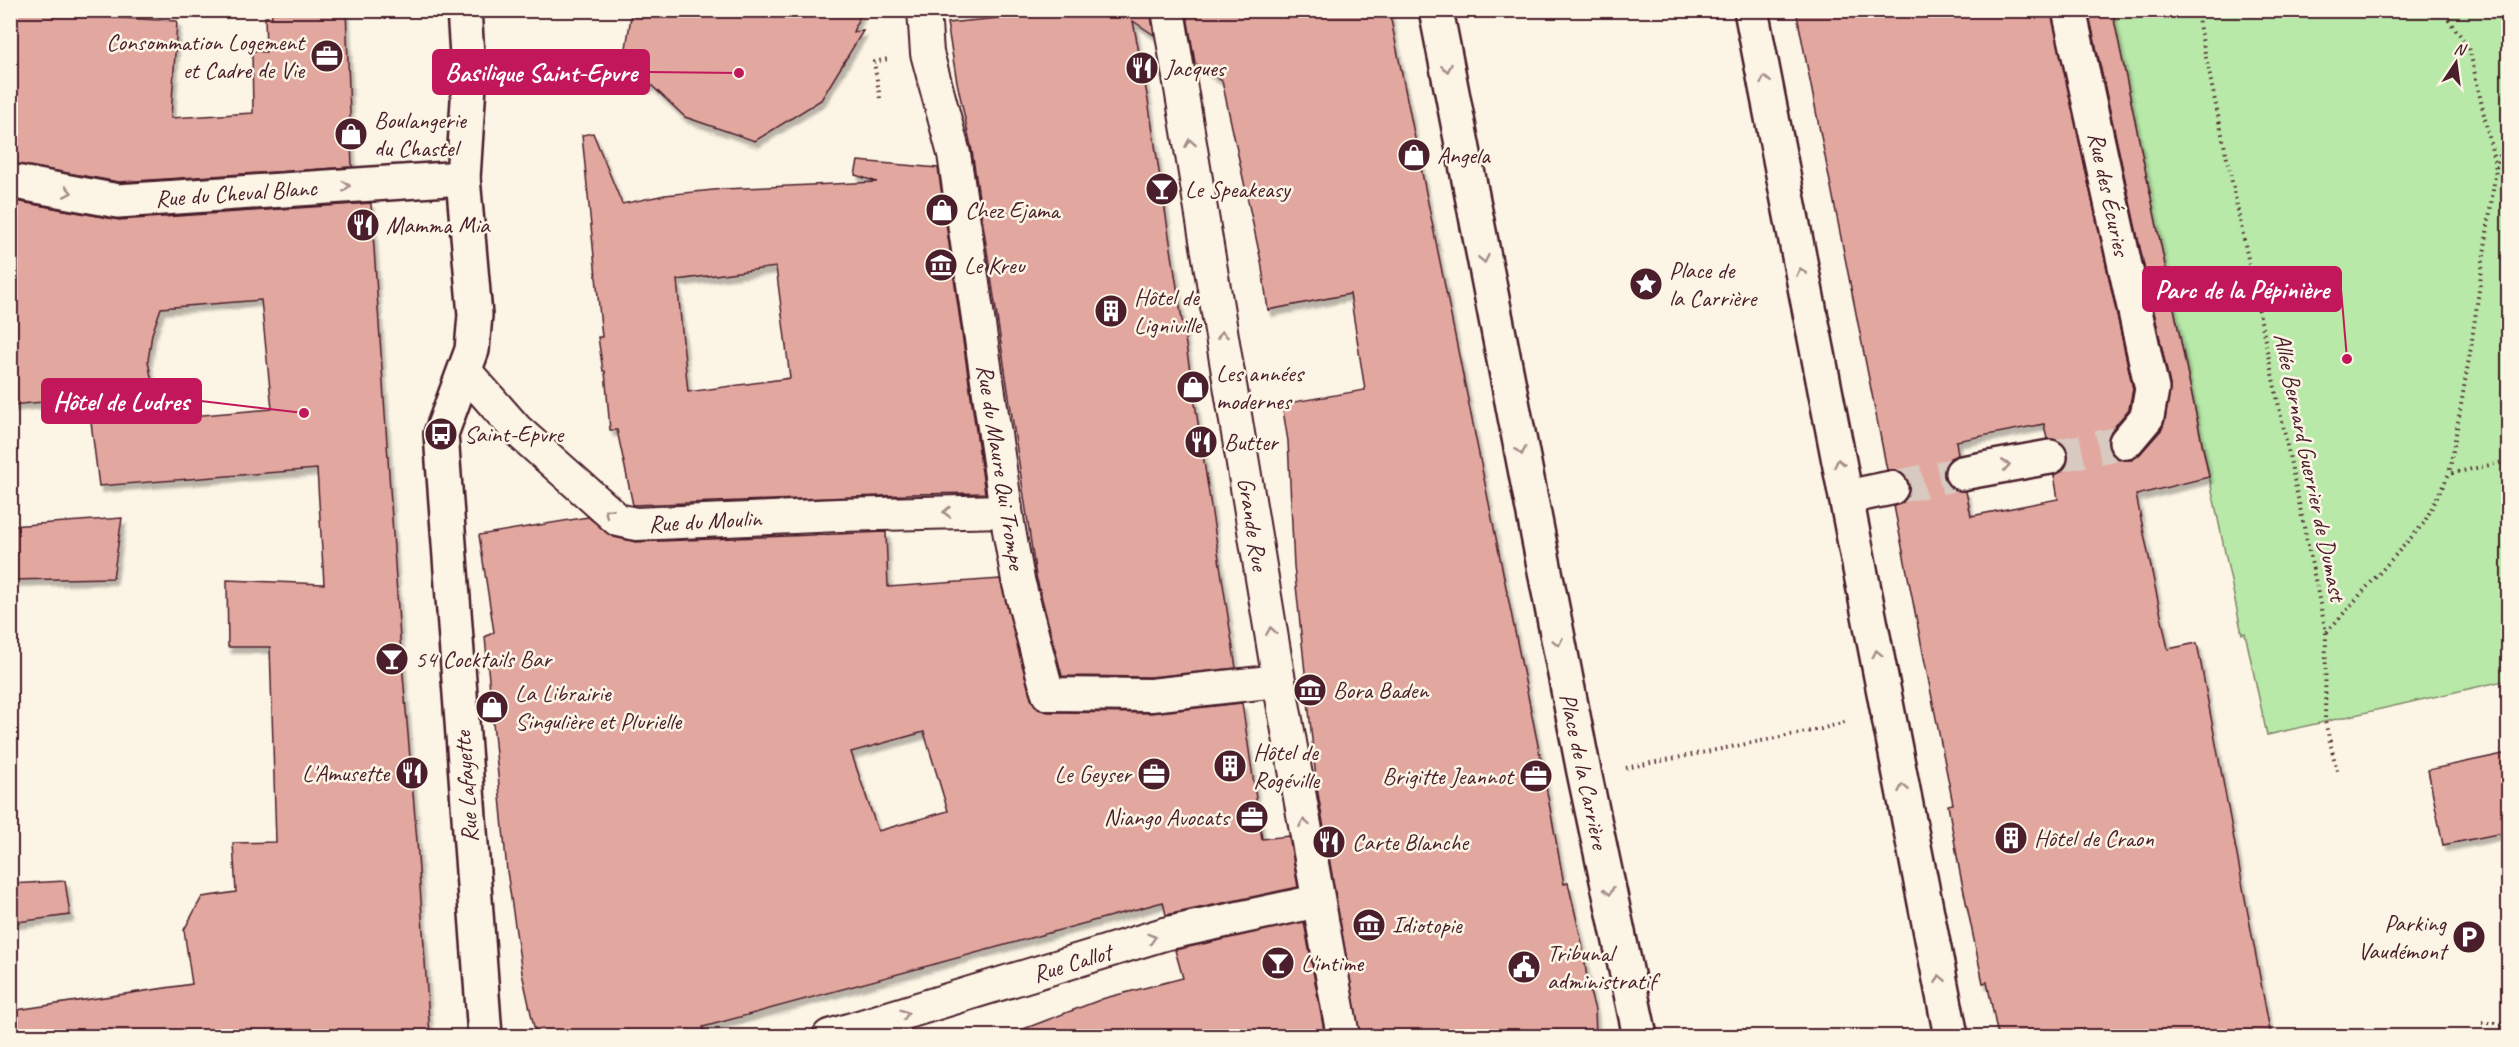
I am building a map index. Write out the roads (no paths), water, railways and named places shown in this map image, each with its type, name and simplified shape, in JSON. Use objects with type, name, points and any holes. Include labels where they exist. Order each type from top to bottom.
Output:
[{"type":"street","name":"Rue Lafayette","points":[[464,10],[469,85],[463,178],[475,315],[472,350],[441,434],[485,1036]]},
{"type":"street","name":"Rue du Maure Qui Trompe","points":[[924,10],[927,53],[954,154],[1005,511],[1018,580],[1048,694],[1152,695],[1279,681]]},
{"type":"street","name":"Grande Rue","points":[[1168,10],[1279,681],[1343,1036]]},
{"type":"street","name":"Place de la Carrière","points":[[1436,10],[1584,772],[1640,1036]]},
{"type":"street","points":[[1751,10],[1951,1036]]},
{"type":"street","name":"Rue des Écuries","points":[[2069,10],[2152,389],[2147,417],[2126,442]]},
{"type":"street","name":"Rue du Cheval Blanc","points":[[10,181],[118,201],[463,178]]},
{"type":"street","name":"Rue du Moulin","points":[[465,371],[517,430],[618,520],[636,524],[839,515],[1005,511]]},
{"type":"street","points":[[1962,473],[2050,457]]},
{"type":"street","points":[[1846,497],[1891,488]]},
{"type":"street","name":"Rue Callot","points":[[829,1036],[1164,934],[1318,902]]},
{"type":"tunnel","points":[[2050,457],[2126,442]]},
{"type":"tunnel","points":[[1891,488],[1962,473]]},
{"type":"place","name":"Consommation Logement et Cadre de Vie","points":[[327,56]]},
{"type":"place","name":"Jacques","points":[[1142,68]]},
{"type":"place","name":"Basilique Saint-Epvre","points":[[739,73]]},
{"type":"place","name":"Boulangerie du Chastel","points":[[351,134]]},
{"type":"place","name":"Angela","points":[[1414,155]]},
{"type":"place","name":"Le Speakeasy","points":[[1162,189]]},
{"type":"place","name":"Chez Ejama","points":[[942,210]]},
{"type":"place","name":"Mamma Mia","points":[[363,225]]},
{"type":"place","name":"Le Kreu","points":[[941,265]]},
{"type":"place","name":"Place de la Carrière","points":[[1646,284]]},
{"type":"place","name":"Hôtel de Ligniville","points":[[1111,311]]},
{"type":"place","name":"Parc de la Pépinière","points":[[2347,359]]},
{"type":"place","name":"Les années modernes","points":[[1193,387]]},
{"type":"place","name":"Hôtel de Ludres","points":[[304,413]]},
{"type":"place","name":"Saint-Epvre","points":[[441,434]]},
{"type":"place","name":"Butter","points":[[1201,442]]},
{"type":"place","name":"54 Cocktails Bar","points":[[392,659]]},
{"type":"place","name":"Bora Baden","points":[[1310,690]]},
{"type":"place","name":"La Librairie Singulière et Plurielle","points":[[492,707]]},
{"type":"place","name":"Hôtel de Rogéville","points":[[1230,766]]},
{"type":"place","name":"L'Amusette","points":[[412,773]]},
{"type":"place","name":"Le Geyser","points":[[1154,774]]},
{"type":"place","name":"Brigitte Jeannot","points":[[1536,776]]},
{"type":"place","name":"Niango Avocats","points":[[1252,817]]},
{"type":"place","name":"Hôtel de Craon","points":[[2011,838]]},
{"type":"place","name":"Carte Blanche","points":[[1329,842]]},
{"type":"place","name":"Idiotopie","points":[[1369,925]]},
{"type":"place","name":"Parking Vaudémont","points":[[2469,937]]},
{"type":"place","name":"L'intime","points":[[1278,963]]},
{"type":"place","name":"Tribunal administratif","points":[[1524,967]]}]
